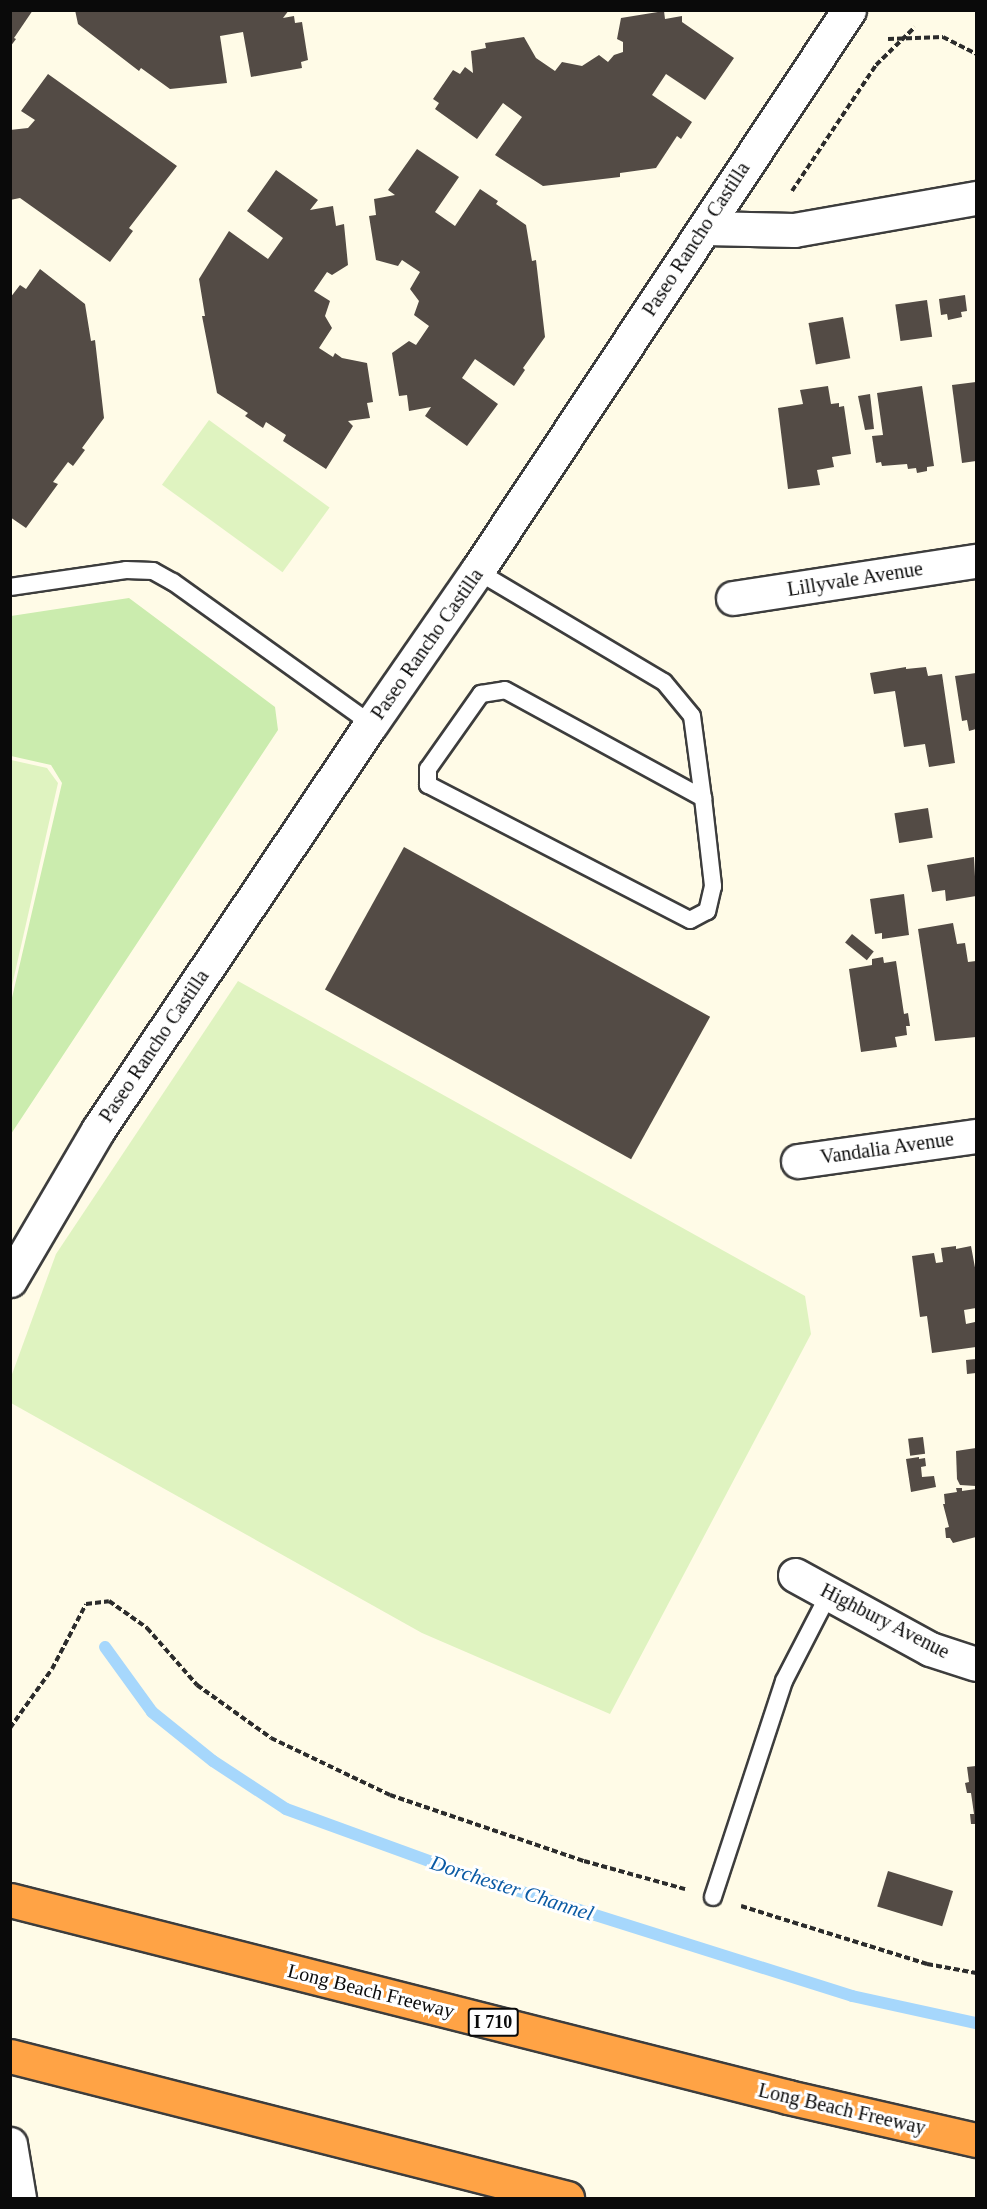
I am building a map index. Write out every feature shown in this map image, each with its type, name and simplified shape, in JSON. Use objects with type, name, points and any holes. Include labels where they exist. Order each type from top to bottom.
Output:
[{"type":"highway","name":"Long Beach Freeway","points":[[10,1900],[788,2097],[976,2140]]},
{"type":"highway","points":[[10,2056],[567,2199]]},
{"type":"street","name":"Paseo Rancho Castilla","points":[[10,1281],[98,1130],[371,724],[477,571],[849,10]]},
{"type":"street","points":[[705,228],[794,230],[976,198]]},
{"type":"street","name":"Lillyvale Avenue","points":[[733,598],[976,561]]},
{"type":"street","name":"Vandalia Avenue","points":[[798,1161],[976,1136]]},
{"type":"street","name":"Highbury Avenue","points":[[795,1575],[930,1649],[976,1664]]},
{"type":"street","points":[[10,2144],[19,2199]]},
{"type":"lane","points":[[10,587],[126,570],[153,571],[173,582],[371,724]]},
{"type":"lane","points":[[477,571],[664,682],[692,716],[703,798],[713,886],[707,911],[690,920],[428,785],[428,769],[481,694],[505,690],[703,798]]},
{"type":"lane","points":[[713,1897],[784,1681],[829,1594]]},
{"type":"path","points":[[791,192],[876,65],[915,27]]},
{"type":"path","points":[[888,39],[944,37],[976,54]]},
{"type":"path","points":[[10,1728],[52,1669],[86,1604],[109,1601],[147,1628],[197,1685],[271,1738],[379,1790],[584,1861],[713,1897],[927,1964],[976,1973]]},
{"type":"green space","points":[[209,420],[330,508],[283,572],[162,485]]},
{"type":"green space","points":[[129,598],[275,707],[278,730],[11,1134],[11,1002],[62,783],[51,765],[11,756],[11,616]]},
{"type":"green space","points":[[11,760],[47,768],[58,783],[11,990]]},
{"type":"green space","points":[[238,981],[805,1296],[811,1334],[610,1714],[422,1633],[11,1403],[11,1377],[56,1254]]},
{"type":"building","points":[[10,10],[33,10],[10,47]]},
{"type":"building","points":[[75,10],[289,10],[283,18],[294,16],[295,23],[302,22],[308,60],[301,62],[302,68],[251,77],[243,32],[220,36],[227,83],[170,89],[141,68],[139,71],[78,24]]},
{"type":"building","points":[[664,11],[665,19],[682,16],[682,22],[734,58],[705,100],[666,74],[652,95],[692,122],[681,139],[677,136],[656,168],[620,173],[620,177],[543,186],[495,155],[522,117],[503,103],[477,139],[435,109],[439,103],[433,99],[453,70],[460,74],[465,67],[473,73],[471,51],[486,48],[485,43],[524,37],[536,58],[555,71],[562,62],[582,66],[599,55],[608,62],[614,55],[623,52],[623,42],[617,39],[621,18]]},
{"type":"building","points":[[48,74],[177,166],[129,228],[133,231],[110,262],[20,198],[10,200],[10,130],[28,128],[35,120],[21,111]]},
{"type":"building","points":[[417,149],[459,177],[435,212],[455,226],[480,189],[498,201],[496,204],[526,225],[532,261],[536,260],[545,337],[523,368],[525,370],[514,386],[475,359],[462,378],[498,404],[467,446],[425,416],[431,407],[409,411],[407,395],[399,396],[392,353],[409,341],[416,345],[429,326],[414,315],[419,301],[410,289],[420,272],[402,260],[398,266],[376,260],[369,216],[376,215],[374,199],[395,195],[388,190]]},
{"type":"building","points":[[276,170],[318,200],[310,210],[333,206],[336,226],[344,224],[348,265],[332,275],[327,272],[314,291],[330,301],[325,316],[332,328],[319,348],[333,357],[335,353],[342,358],[367,363],[373,402],[367,403],[370,418],[348,421],[353,426],[326,469],[283,441],[286,435],[266,422],[263,428],[245,416],[248,413],[217,393],[202,316],[205,316],[199,279],[229,231],[268,259],[283,238],[247,211]]},
{"type":"building","points":[[40,269],[85,304],[91,341],[95,340],[104,418],[82,448],[85,450],[73,466],[68,462],[53,482],[58,484],[26,528],[10,517],[10,298],[20,285],[26,289]]},
{"type":"building","points":[[965,295],[967,311],[961,312],[962,317],[948,320],[947,314],[941,315],[939,299]]},
{"type":"building","points":[[927,300],[932,337],[900,341],[895,304]]},
{"type":"building","points":[[843,317],[850,358],[816,364],[809,323]]},
{"type":"building","points":[[976,382],[976,461],[962,463],[952,385]]},
{"type":"building","points":[[828,386],[831,404],[839,403],[839,407],[844,406],[851,454],[832,457],[834,467],[817,470],[820,485],[788,489],[778,408],[803,404],[800,390]]},
{"type":"building","points":[[922,386],[934,466],[927,467],[927,471],[917,473],[916,468],[908,469],[907,464],[882,466],[881,462],[876,463],[872,436],[883,435],[877,393]]},
{"type":"building","points":[[870,394],[874,429],[865,430],[858,396]]},
{"type":"building","points":[[906,667],[906,669],[926,667],[928,676],[942,674],[955,763],[929,767],[925,744],[904,747],[895,691],[874,694],[870,673]]},
{"type":"building","points":[[976,673],[976,729],[969,731],[967,720],[962,721],[955,676]]},
{"type":"building","points":[[928,808],[933,838],[899,843],[894,813]]},
{"type":"building","points":[[404,847],[710,1017],[631,1159],[325,990]]},
{"type":"building","points":[[974,857],[976,896],[946,901],[945,890],[932,892],[927,865]]},
{"type":"building","points":[[904,894],[909,935],[882,939],[882,933],[875,934],[870,899]]},
{"type":"building","points":[[953,923],[957,944],[965,943],[968,962],[976,961],[976,1037],[935,1041],[918,929]]},
{"type":"building","points":[[852,934],[874,952],[867,960],[845,943]]},
{"type":"building","points":[[883,957],[884,963],[896,961],[904,1014],[908,1013],[910,1026],[906,1026],[907,1035],[895,1037],[897,1047],[861,1052],[849,969],[872,965],[872,959]]},
{"type":"building","points":[[956,1246],[956,1249],[971,1246],[976,1273],[976,1308],[964,1310],[966,1324],[975,1322],[976,1347],[932,1353],[927,1316],[920,1317],[912,1256],[934,1253],[936,1263],[943,1262],[941,1248]]},
{"type":"building","points":[[976,1359],[976,1373],[967,1374],[966,1360]]},
{"type":"building","points":[[923,1437],[925,1454],[910,1456],[908,1439]]},
{"type":"building","points":[[976,1448],[976,1486],[960,1485],[957,1479],[956,1451]]},
{"type":"building","points":[[919,1457],[919,1459],[925,1458],[926,1466],[921,1467],[922,1477],[934,1476],[936,1487],[911,1492],[906,1459]]},
{"type":"building","points":[[956,1488],[962,1488],[962,1491],[976,1489],[976,1537],[953,1543],[950,1538],[946,1538],[945,1528],[949,1527],[943,1504],[945,1504],[944,1494],[957,1492]]},
{"type":"building","points":[[976,1766],[976,1824],[971,1824],[970,1814],[974,1814],[971,1793],[967,1793],[965,1783],[969,1782],[967,1767]]},
{"type":"building","points":[[888,1871],[953,1891],[942,1926],[877,1906]]},
{"type":"waterway","name":"Dorchester Channel","points":[[105,1647],[152,1712],[213,1761],[286,1809],[459,1872],[852,1996],[976,2023]]}]
